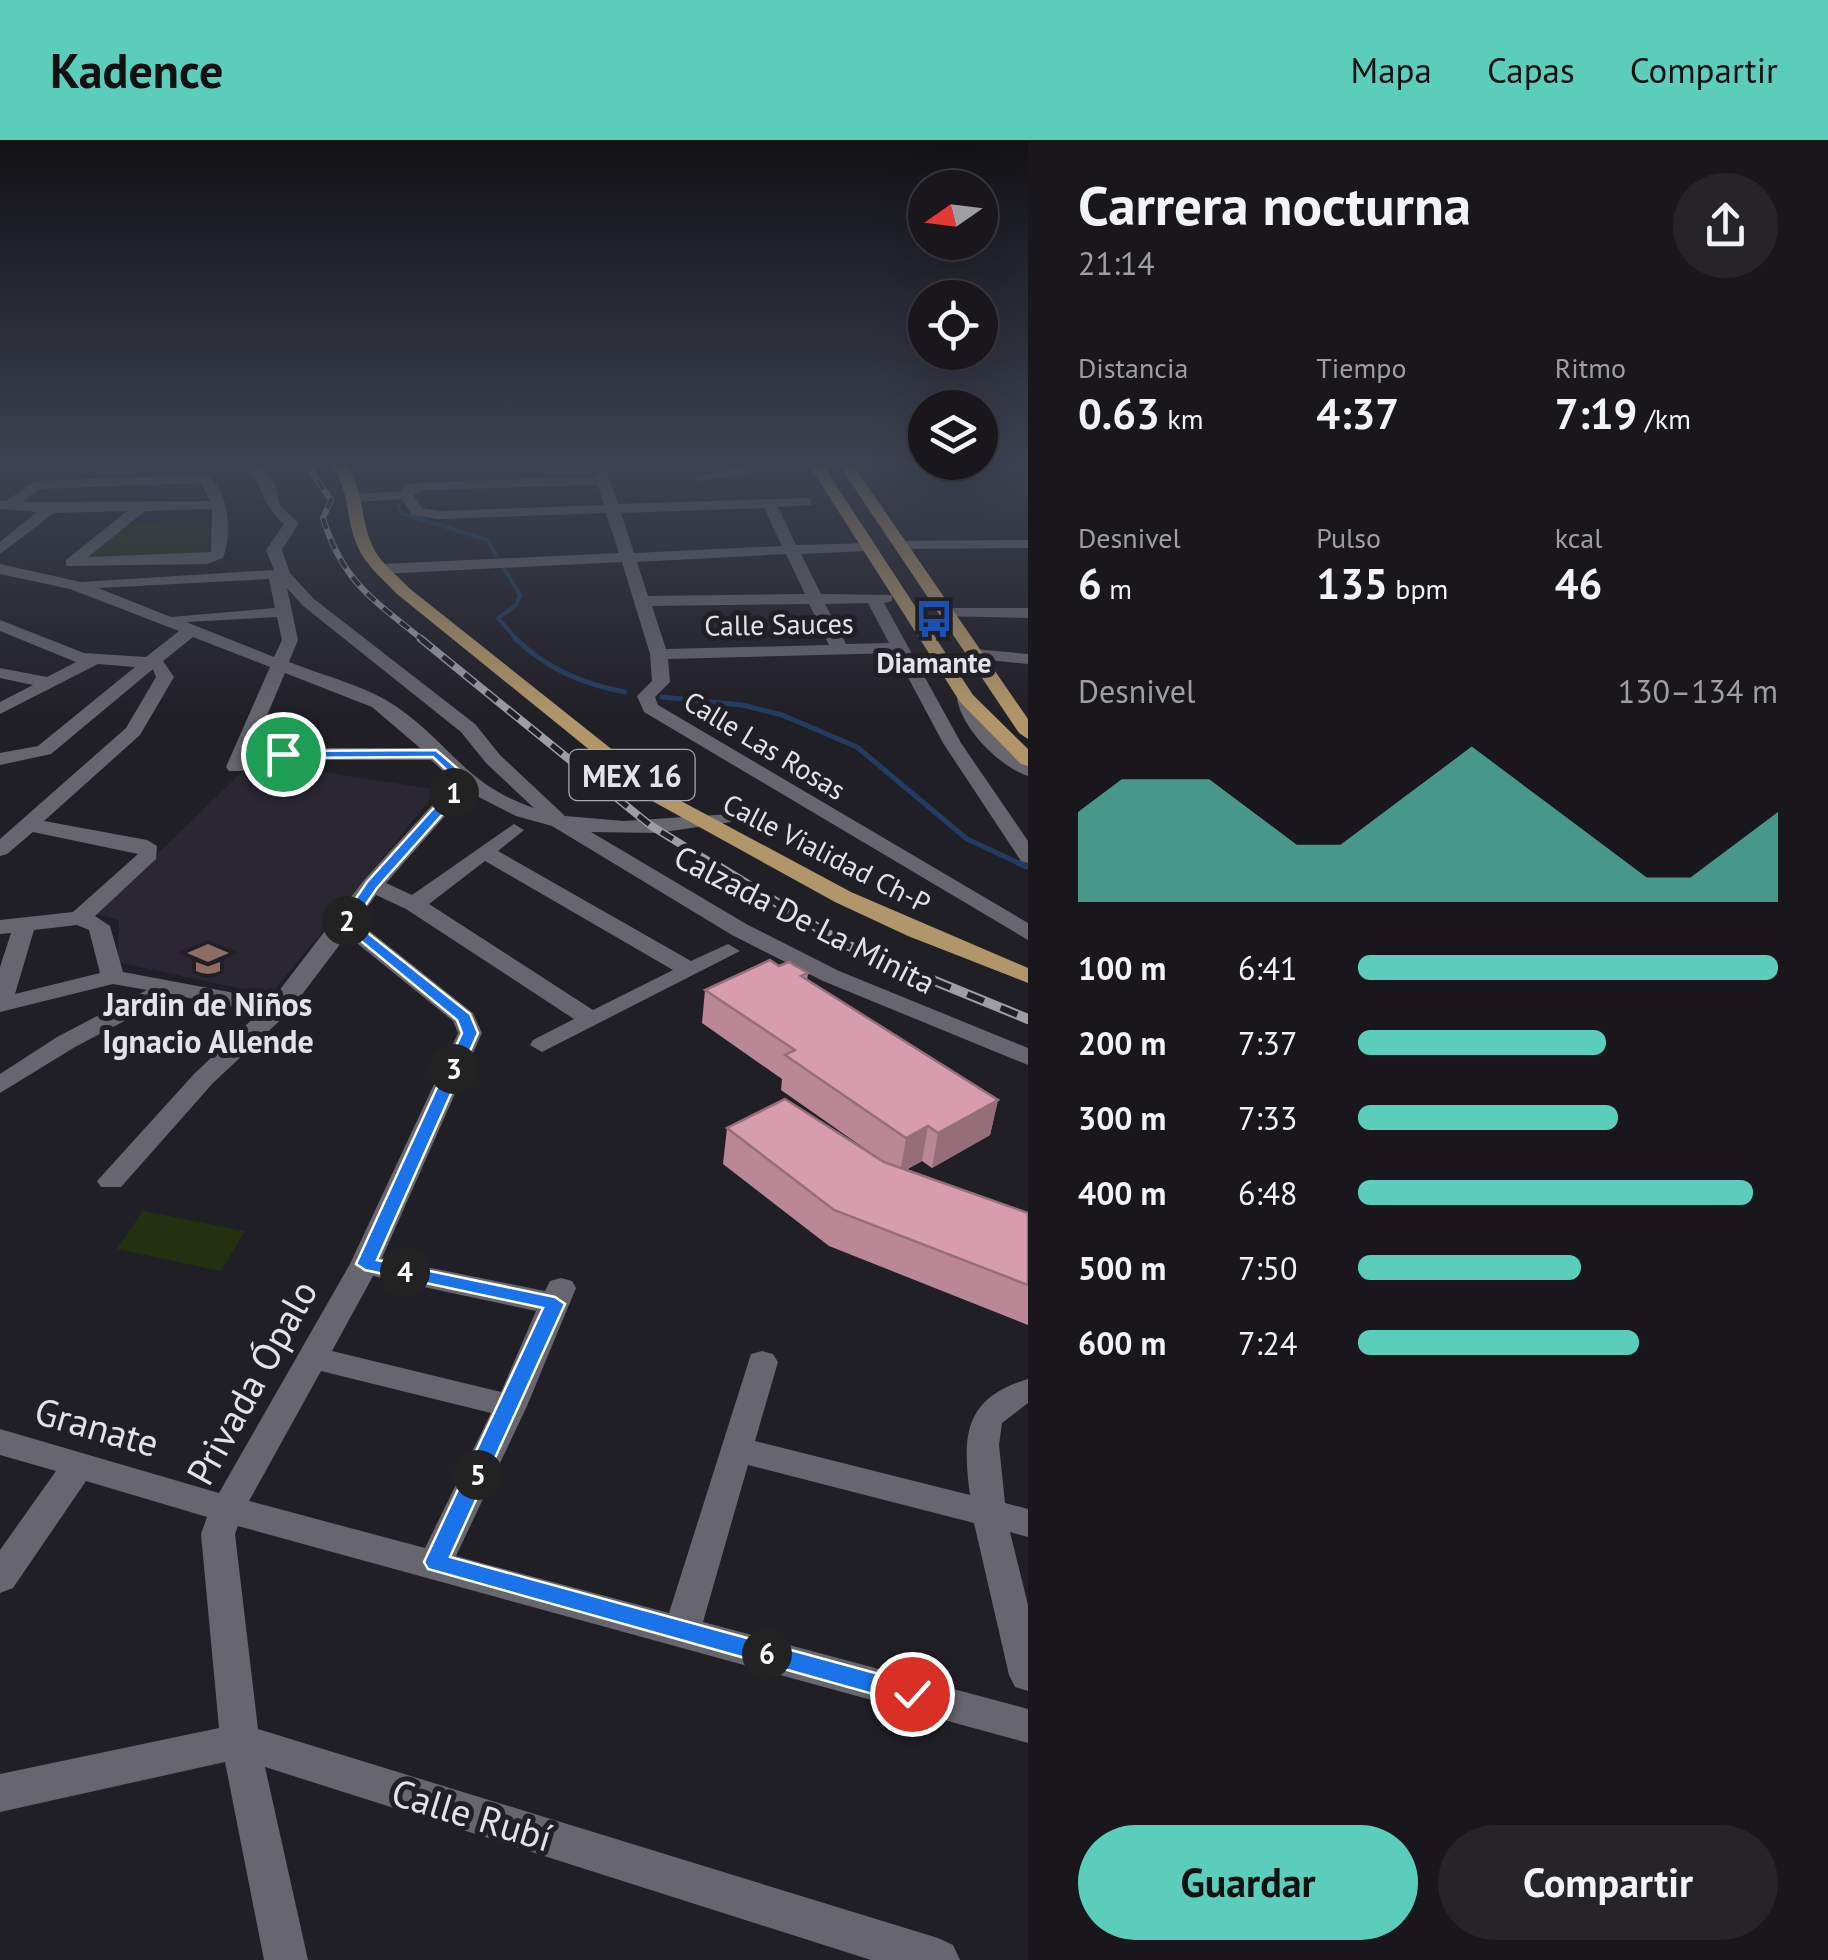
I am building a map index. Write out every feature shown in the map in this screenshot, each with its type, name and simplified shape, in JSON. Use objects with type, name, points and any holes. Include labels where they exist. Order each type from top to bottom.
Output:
[{"type":"main road","name":"Calle Vialidad Ch-P","points":[[369,547],[391,568],[403,591],[661,798],[715,820],[946,932],[1028,964]]},
{"type":"main road","points":[[869,547],[966,698],[1028,760]]},
{"type":"main road","points":[[903,547],[1024,723]]},
{"type":"main road","name":"Calle Vialidad Ch-P","points":[[715,820],[843,896],[916,932],[1028,976]]},
{"type":"street","points":[[51,578],[91,547]]},
{"type":"street","points":[[73,562],[206,559],[218,555],[218,547]]},
{"type":"street","points":[[276,547],[290,640],[239,761],[436,754]]},
{"type":"street","name":"Calle Las Rosas","points":[[623,547],[659,654],[662,682],[646,699],[654,711],[1028,933]]},
{"type":"street","points":[[391,568],[844,547]]},
{"type":"street","points":[[790,549],[840,650]]},
{"type":"street","points":[[0,569],[75,584],[279,575],[341,630],[468,728],[503,770],[560,822]]},
{"type":"street","name":"Calzada De La Minita","points":[[75,584],[391,710],[465,781],[534,814],[560,822],[617,827],[715,820]]},
{"type":"street","points":[[643,601],[901,598]]},
{"type":"street","points":[[874,599],[952,743],[1028,858]]},
{"type":"street","points":[[168,619],[283,612]]},
{"type":"street","points":[[947,612],[1028,613]]},
{"type":"street","points":[[0,625],[93,660],[161,666],[165,677],[133,730],[71,756],[0,759]]},
{"type":"street","points":[[0,850],[29,825],[71,756],[150,663],[193,628]]},
{"type":"street","name":"Calle Sauces","points":[[659,654],[900,648]]},
{"type":"street","points":[[974,654],[1028,659]]},
{"type":"street","points":[[0,709],[93,660]]},
{"type":"street","points":[[0,673],[46,682]]},
{"type":"street","points":[[966,698],[966,708],[975,722],[1028,770]]},
{"type":"street","points":[[111,1181],[204,1078],[279,1008],[372,885],[465,781]]},
{"type":"street","name":"Calzada De La Minita","points":[[560,822],[740,930],[831,976],[1028,1057]]},
{"type":"street","points":[[29,825],[148,846],[149,855],[80,918]]},
{"type":"street","points":[[414,904],[514,830]]},
{"type":"street","points":[[484,852],[690,970]]},
{"type":"street","points":[[372,885],[414,904],[592,1020]]},
{"type":"street","points":[[0,928],[80,918],[100,926],[113,977]]},
{"type":"street","name":"Privada Ópalo","points":[[286,1960],[240,1741],[218,1534],[227,1509],[365,1264],[470,1033],[464,1018],[346,923]]},
{"type":"street","points":[[0,1005],[25,924]]},
{"type":"street","points":[[542,1045],[728,951]]},
{"type":"street","points":[[0,1005],[113,977],[279,1008]]},
{"type":"street","points":[[0,1085],[66,1042],[170,988]]},
{"type":"street","points":[[365,1264],[558,1296],[511,1406],[436,1562]]},
{"type":"street","points":[[312,1357],[511,1406]]},
{"type":"street","points":[[682,1630],[762,1362]]},
{"type":"street","points":[[1028,1391],[999,1405],[984,1425],[981,1472],[1028,1675]]},
{"type":"street","name":"Granate","points":[[0,1442],[227,1509],[436,1562],[1028,1726]]},
{"type":"street","points":[[735,1449],[1028,1523]]},
{"type":"street","points":[[0,1578],[79,1465]]},
{"type":"street","name":"Calle Rubí","points":[[2,1783],[240,1741],[938,1960]]},
{"type":"shaded area","points":[[253,761],[438,790],[270,995],[118,962],[119,920],[96,914]]},
{"type":"green space","points":[[100,547],[208,547],[208,555],[85,559]]},
{"type":"green space","points":[[143,1211],[245,1231],[221,1271],[117,1249]]},
{"type":"building","points":[[770,960],[779,966],[789,962],[808,973],[801,976],[998,1100],[938,1133],[928,1126],[906,1138],[785,1055],[795,1050],[705,990]]},
{"type":"building","points":[[785,1099],[884,1162],[1028,1213],[1028,1285],[834,1210],[727,1128]]},
{"type":"waterway","points":[[491,547],[496,555]]},
{"type":"waterway","points":[[502,565],[520,595],[516,605],[498,618],[517,640]]},
{"type":"waterway","points":[[517,640],[566,674],[625,692]]},
{"type":"waterway","points":[[662,697],[742,705],[782,715],[857,747],[967,839],[1025,866]]},
{"type":"waterway","points":[[1019,863],[1028,867]]},
{"type":"railway","points":[[334,547],[362,588],[424,641]]},
{"type":"railway","points":[[421,639],[650,825],[716,866]]},
{"type":"railway","points":[[712,863],[844,944],[1028,1019]]},
{"type":"place","name":"Diamante","points":[[934,619]]},
{"type":"place","name":"Jardin de Niños Ignacio Allende","points":[[208,959]]},
{"type":"route","points":[[283,754],[436,754],[465,781],[372,885],[346,923],[464,1018],[470,1033],[365,1264],[555,1304],[436,1562],[912,1694]]}]
